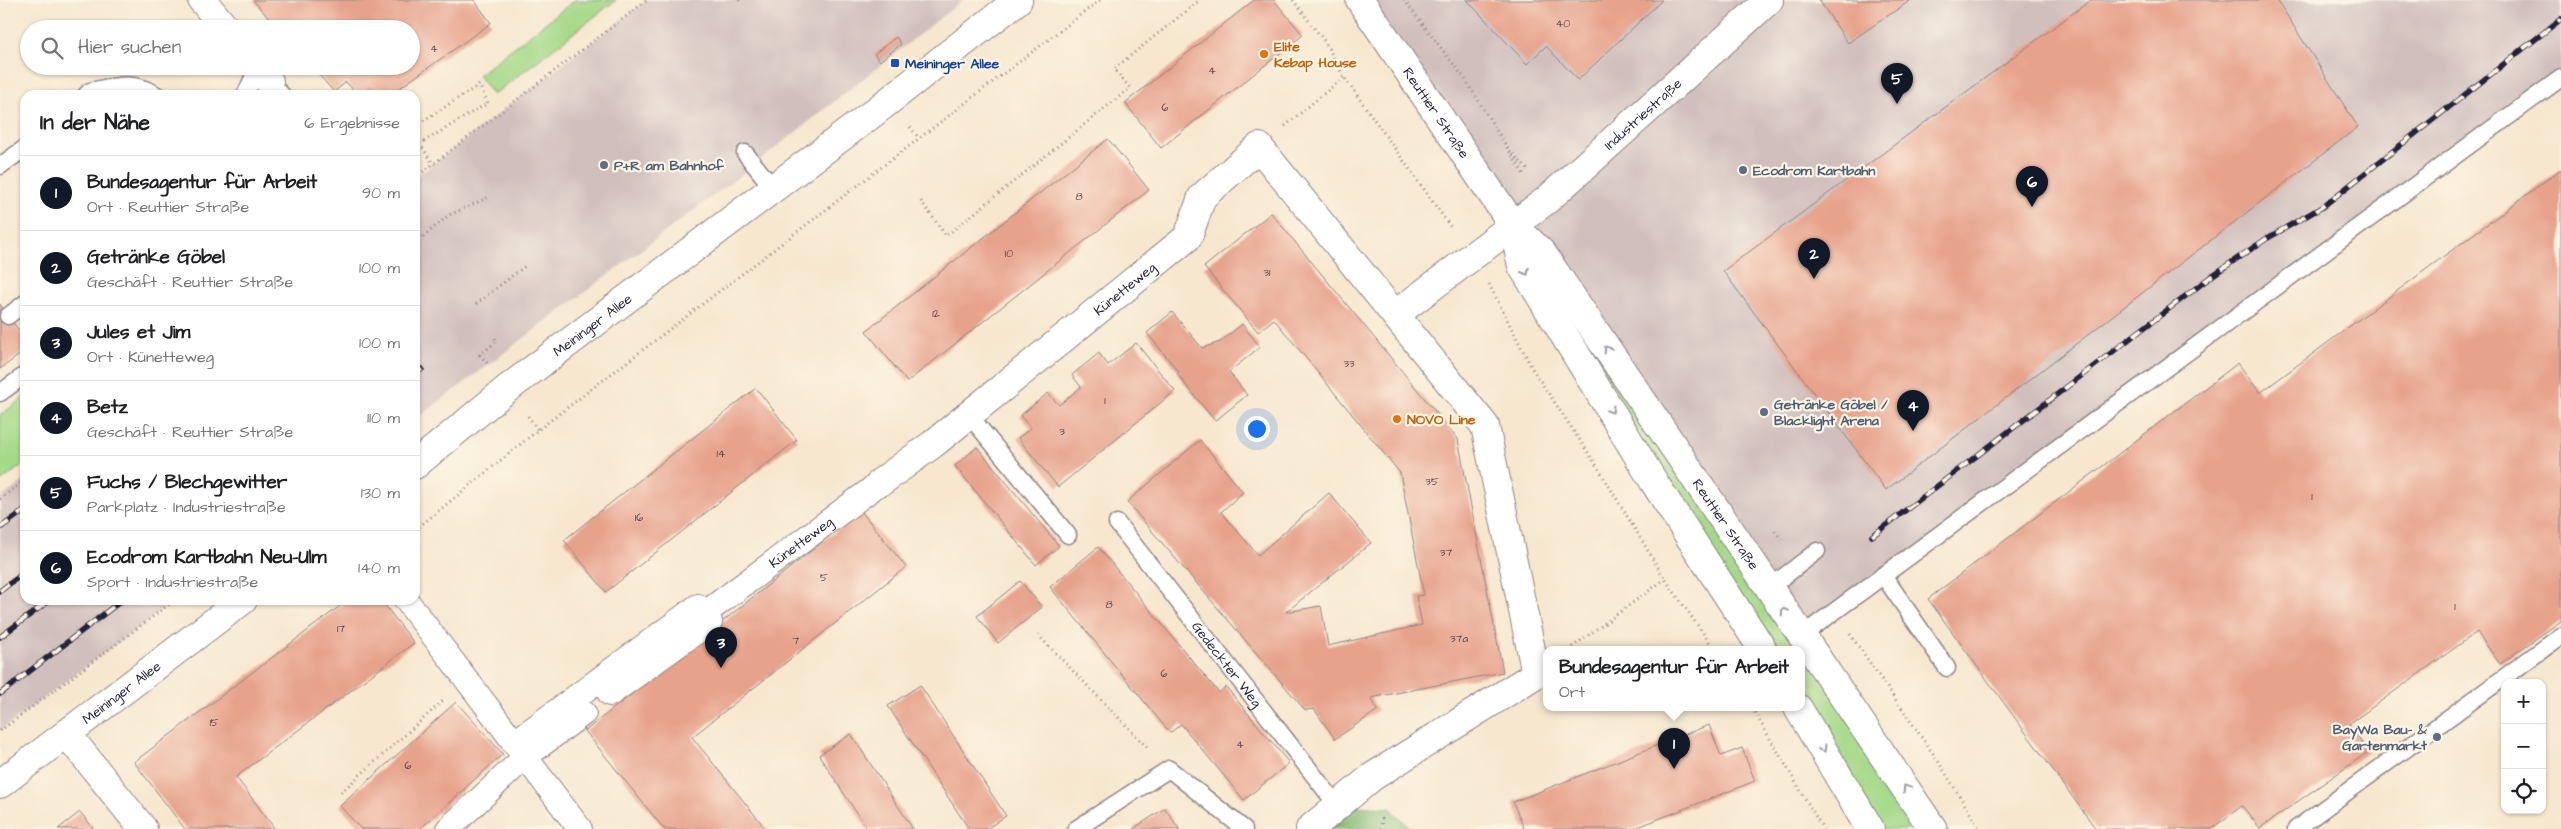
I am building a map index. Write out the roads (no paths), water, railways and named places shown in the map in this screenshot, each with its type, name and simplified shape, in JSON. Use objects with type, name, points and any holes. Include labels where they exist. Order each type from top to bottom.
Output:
[{"type":"street","points":[[202,0],[219,20]]},
{"type":"street","name":"Meininger Allee","points":[[420,461],[507,389],[1018,0]]},
{"type":"street","name":"Reuttier Straße","points":[[1360,0],[1513,225],[1542,253],[1933,829]]},
{"type":"street","name":"Industriestraße","points":[[1513,225],[1548,200],[1769,0]]},
{"type":"street","name":"Künetteweg","points":[[704,614],[969,415],[1188,237],[1202,197],[1259,147],[1396,314]]},
{"type":"street","points":[[1310,829],[1372,777],[1536,674],[1484,426],[1396,314],[1513,225]]},
{"type":"street","name":"Reuttier Straße","points":[[1513,225],[1522,266],[1654,482],[1760,646]]},
{"type":"street","name":"Meininger Allee","points":[[0,784],[236,605]]},
{"type":"street","points":[[409,605],[453,691],[520,750],[580,829]]},
{"type":"street","points":[[448,829],[520,750],[698,606],[710,622],[610,694]]},
{"type":"street","points":[[1800,711],[1870,829]]},
{"type":"street","points":[[520,750],[584,713]]},
{"type":"street","points":[[67,734],[143,829]]},
{"type":"lane","points":[[248,90],[253,78],[265,81]]},
{"type":"lane","points":[[1801,636],[2561,78]]},
{"type":"lane","points":[[95,90],[125,84],[150,90]]},
{"type":"lane","points":[[0,166],[20,152]]},
{"type":"lane","points":[[745,153],[773,188]]},
{"type":"lane","points":[[8,316],[20,307]]},
{"type":"lane","points":[[0,393],[20,378]]},
{"type":"lane","points":[[969,415],[1068,534]]},
{"type":"lane","name":"Gedeckter Weg","points":[[1117,523],[1337,805]]},
{"type":"lane","points":[[1768,588],[1817,551]]},
{"type":"lane","points":[[1883,575],[1947,668]]},
{"type":"lane","points":[[2296,829],[2561,636]]},
{"type":"lane","points":[[1076,829],[1169,768],[1244,829]]},
{"type":"railway","points":[[1872,536],[2213,275],[2266,239],[2322,207],[2561,19]]},
{"type":"railway","points":[[0,528],[20,514]]},
{"type":"railway","points":[[0,591],[20,576]]},
{"type":"railway","points":[[0,637],[43,605]]},
{"type":"railway","points":[[0,694],[116,605]]},
{"type":"place","name":"Elite Kebap House","points":[[1264,54]]},
{"type":"place","name":"Meininger Allee","points":[[895,63]]},
{"type":"place","name":"Fuchs / Blechgewitter","points":[[1897,104]]},
{"type":"place","name":"P+R am Bahnhof","points":[[604,165]]},
{"type":"place","name":"Ecodrom Kartbahn","points":[[1743,170]]},
{"type":"place","name":"Ecodrom Kartbahn Neu-Ulm","points":[[2032,207]]},
{"type":"place","name":"Getränke Göbel","points":[[1814,279]]},
{"type":"place","name":"Getränke Göbel / Blacklight Arena","points":[[1764,412]]},
{"type":"place","name":"NOVO Line","points":[[1397,419]]},
{"type":"place","name":"Betz","points":[[1913,431]]},
{"type":"place","name":"Jules et Jim","points":[[721,668]]},
{"type":"place","name":"BayWa Bau- & Gartenmarkt","points":[[2437,737]]},
{"type":"place","name":"Bundesagentur für Arbeit","points":[[1674,769]]}]
